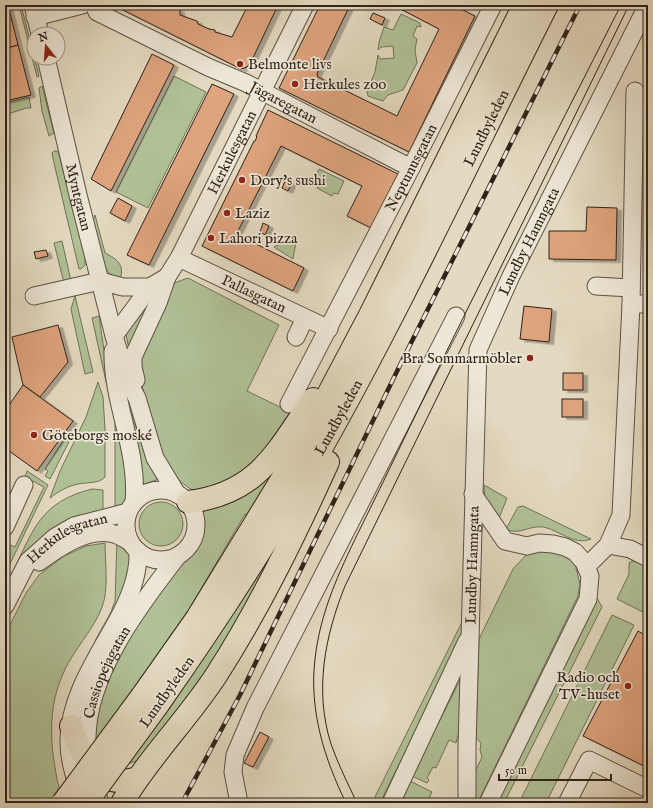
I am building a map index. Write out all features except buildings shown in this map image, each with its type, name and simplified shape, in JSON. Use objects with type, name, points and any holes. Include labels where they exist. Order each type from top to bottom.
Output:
[{"type":"highway","name":"Lundbyleden","points":[[85,803],[150,701],[196,618],[293,461],[370,315],[524,5]]},
{"type":"highway","name":"Lundbyleden","points":[[63,803],[207,635],[251,567],[310,468],[382,334],[547,5]]},
{"type":"highway","points":[[183,498],[219,497],[232,491],[258,473],[279,448],[370,315]]},
{"type":"highway","points":[[122,803],[137,779],[173,734],[216,675],[250,620],[297,530],[338,440],[382,334]]},
{"type":"highway","points":[[71,726],[80,750],[89,763],[98,772],[110,779],[120,781],[137,779]]},
{"type":"street","points":[[38,26],[34,11],[82,5]]},
{"type":"street","name":"Jägaregatan","points":[[94,5],[97,12],[412,168]]},
{"type":"street","name":"Herkulesgatan","points":[[137,398],[133,357],[158,303],[167,276],[179,258],[304,5]]},
{"type":"street","name":"Lundby Hamngata","points":[[467,803],[473,494],[478,350],[511,276],[644,12],[645,5]]},
{"type":"street","name":"Neptunusgatan","points":[[289,404],[412,168],[488,6]]},
{"type":"street","name":"Myntgatan","points":[[48,66],[100,281],[114,336],[128,381],[137,398],[155,458],[183,498]]},
{"type":"street","points":[[488,803],[588,599],[590,576],[586,567],[608,545],[621,515],[631,296],[635,91]]},
{"type":"street","name":"Pallasgatan","points":[[179,258],[328,329]]},
{"type":"street","name":"Herkulesgatan","points":[[114,336],[150,287],[167,276]]},
{"type":"street","points":[[34,296],[100,281],[123,287],[150,287]]},
{"type":"street","points":[[596,286],[631,296],[648,304]]},
{"type":"street","points":[[239,803],[233,772],[235,755],[255,708],[456,316]]},
{"type":"street","points":[[296,337],[305,318]]},
{"type":"street","name":"Myntgatan","points":[[114,336],[114,378],[135,476],[131,507]]},
{"type":"street","points":[[5,527],[24,485]]},
{"type":"street","points":[[159,490],[183,498],[195,513],[197,526],[194,538],[187,549],[177,557],[164,560],[150,559],[134,546],[126,532],[126,522],[131,507],[141,496],[159,490]]},
{"type":"street","name":"Lundby Hamngata","points":[[473,494],[506,541],[527,546],[539,543],[565,547],[575,552],[586,567]]},
{"type":"street","name":"Herkulesgatan","points":[[5,606],[12,586],[28,561],[55,537],[74,526],[131,507]]},
{"type":"street","name":"Herkulesgatan","points":[[12,586],[52,552],[84,536],[110,533],[134,546]]},
{"type":"street","points":[[608,545],[630,549],[648,558]]},
{"type":"street","name":"Cassiopejagatan","points":[[85,803],[70,761],[68,742],[72,715],[81,688],[122,612],[134,584],[138,565],[134,546]]},
{"type":"street","name":"Cassiopejagatan","points":[[100,803],[89,763],[87,743],[91,709],[101,677],[134,616],[177,557]]},
{"type":"street","points":[[391,803],[470,635]]},
{"type":"street","points":[[567,803],[589,760],[648,789]]},
{"type":"green space","points":[[19,5],[21,5],[26,26],[26,33]]},
{"type":"green space","points":[[401,14],[420,23],[421,27],[417,26],[413,36],[417,39],[415,50],[417,63],[403,90],[388,95],[383,101],[368,96],[367,91],[375,72],[378,55],[380,59],[394,58],[393,46],[381,47],[378,50],[379,42],[384,27],[393,30]]},
{"type":"green space","points":[[34,66],[36,66],[39,76],[37,77]]},
{"type":"green space","points":[[174,76],[206,92],[148,208],[116,192]]},
{"type":"green space","points":[[42,86],[54,133],[49,136],[42,111],[39,88]]},
{"type":"green space","points":[[29,97],[31,108],[26,108],[5,115],[5,103]]},
{"type":"green space","points":[[57,151],[59,154],[85,257],[85,265],[81,269],[79,269],[54,163],[52,153]]},
{"type":"green space","points":[[319,169],[344,181],[338,194],[334,193],[332,196],[317,188],[318,186],[312,183]]},
{"type":"green space","points":[[95,215],[105,253],[116,260],[121,266],[120,279],[113,276],[103,263],[93,221]]},
{"type":"green space","points":[[290,240],[296,242],[293,259],[274,247]]},
{"type":"green space","points":[[62,241],[71,281],[64,283],[54,243]]},
{"type":"green space","points":[[188,278],[279,325],[247,391],[284,409],[293,410],[283,428],[237,481],[196,492],[182,483],[171,471],[163,456],[151,423],[139,373],[139,362],[174,283]]},
{"type":"green space","points":[[75,296],[93,372],[85,374],[71,309]]},
{"type":"green space","points":[[151,298],[129,349],[125,330]]},
{"type":"green space","points":[[99,316],[107,371],[130,470],[128,497],[125,503],[115,509],[115,422],[92,318]]},
{"type":"green space","points":[[123,378],[143,447],[148,461],[159,479],[142,485]]},
{"type":"green space","points":[[98,382],[103,397],[105,477],[100,481],[81,483],[71,486],[50,498],[60,471],[86,417]]},
{"type":"green space","points":[[68,433],[72,436],[50,479],[45,476],[48,471],[45,469]]},
{"type":"green space","points":[[279,466],[246,516],[245,514],[178,628],[93,745],[95,713],[123,645],[175,570],[198,548],[204,534],[205,522],[201,507]]},
{"type":"green space","points":[[27,471],[48,485],[5,574],[5,543],[15,547],[44,487],[25,477]]},
{"type":"green space","points":[[484,485],[507,498],[498,521],[485,501]]},
{"type":"green space","points":[[92,489],[103,490],[103,512],[12,574],[33,531],[49,510],[74,495]]},
{"type":"green space","points":[[157,502],[165,502],[177,508],[183,520],[183,528],[177,540],[165,546],[157,546],[145,540],[139,528],[139,520],[145,508]]},
{"type":"green space","points":[[523,506],[591,539],[585,541],[573,539],[543,527],[533,527],[520,531],[511,531],[506,529],[518,507]]},
{"type":"green space","points":[[117,540],[128,551],[131,561],[130,572],[115,611],[96,643],[95,641],[111,612],[115,601]]},
{"type":"green space","points":[[278,542],[283,544],[224,650],[142,759],[127,764],[248,591]]},
{"type":"green space","points":[[105,543],[106,584],[102,607],[62,675],[53,707],[53,755],[59,788],[48,803],[5,803],[5,635],[26,593],[39,575],[64,556],[86,546]]},
{"type":"green space","points":[[542,549],[562,552],[575,564],[580,584],[578,596],[480,798],[477,803],[467,803],[474,769],[476,770],[482,757],[480,750],[481,743],[476,738],[479,639],[513,569],[526,555]]},
{"type":"green space","points":[[632,561],[648,565],[648,602],[643,612],[617,599],[629,574],[629,563]]},
{"type":"green space","points":[[597,598],[602,607],[504,803],[495,803]]},
{"type":"green space","points":[[612,615],[634,625],[546,803],[519,803]]},
{"type":"green space","points":[[462,622],[462,635],[380,803],[372,803]]},
{"type":"green space","points":[[461,678],[461,724],[456,743],[449,740],[436,768],[433,767],[427,778],[429,780],[427,783],[412,776]]},
{"type":"green space","points":[[410,781],[432,792],[427,803],[399,803]]},
{"type":"tram line","points":[[346,803],[325,751],[316,715],[314,697],[315,659],[321,625],[331,593],[344,562],[428,390],[621,5]]},
{"type":"tram line","points":[[357,803],[331,744],[323,704],[324,664],[327,644],[338,605],[345,586],[629,5]]},
{"type":"railway","points":[[182,803],[240,695],[400,365],[580,5]]},
{"type":"place","name":"Belmonte livs","points":[[240,64]]},
{"type":"place","name":"Herkules zoo","points":[[295,84]]},
{"type":"place","name":"Dory's sushi","points":[[242,180]]},
{"type":"place","name":"Laziz","points":[[227,213]]},
{"type":"place","name":"Lahori pizza","points":[[211,238]]},
{"type":"place","name":"Bra Sommarmöbler","points":[[530,358]]},
{"type":"place","name":"Göteborgs moské","points":[[34,435]]},
{"type":"place","name":"Radio och TV-huset","points":[[628,686]]}]
